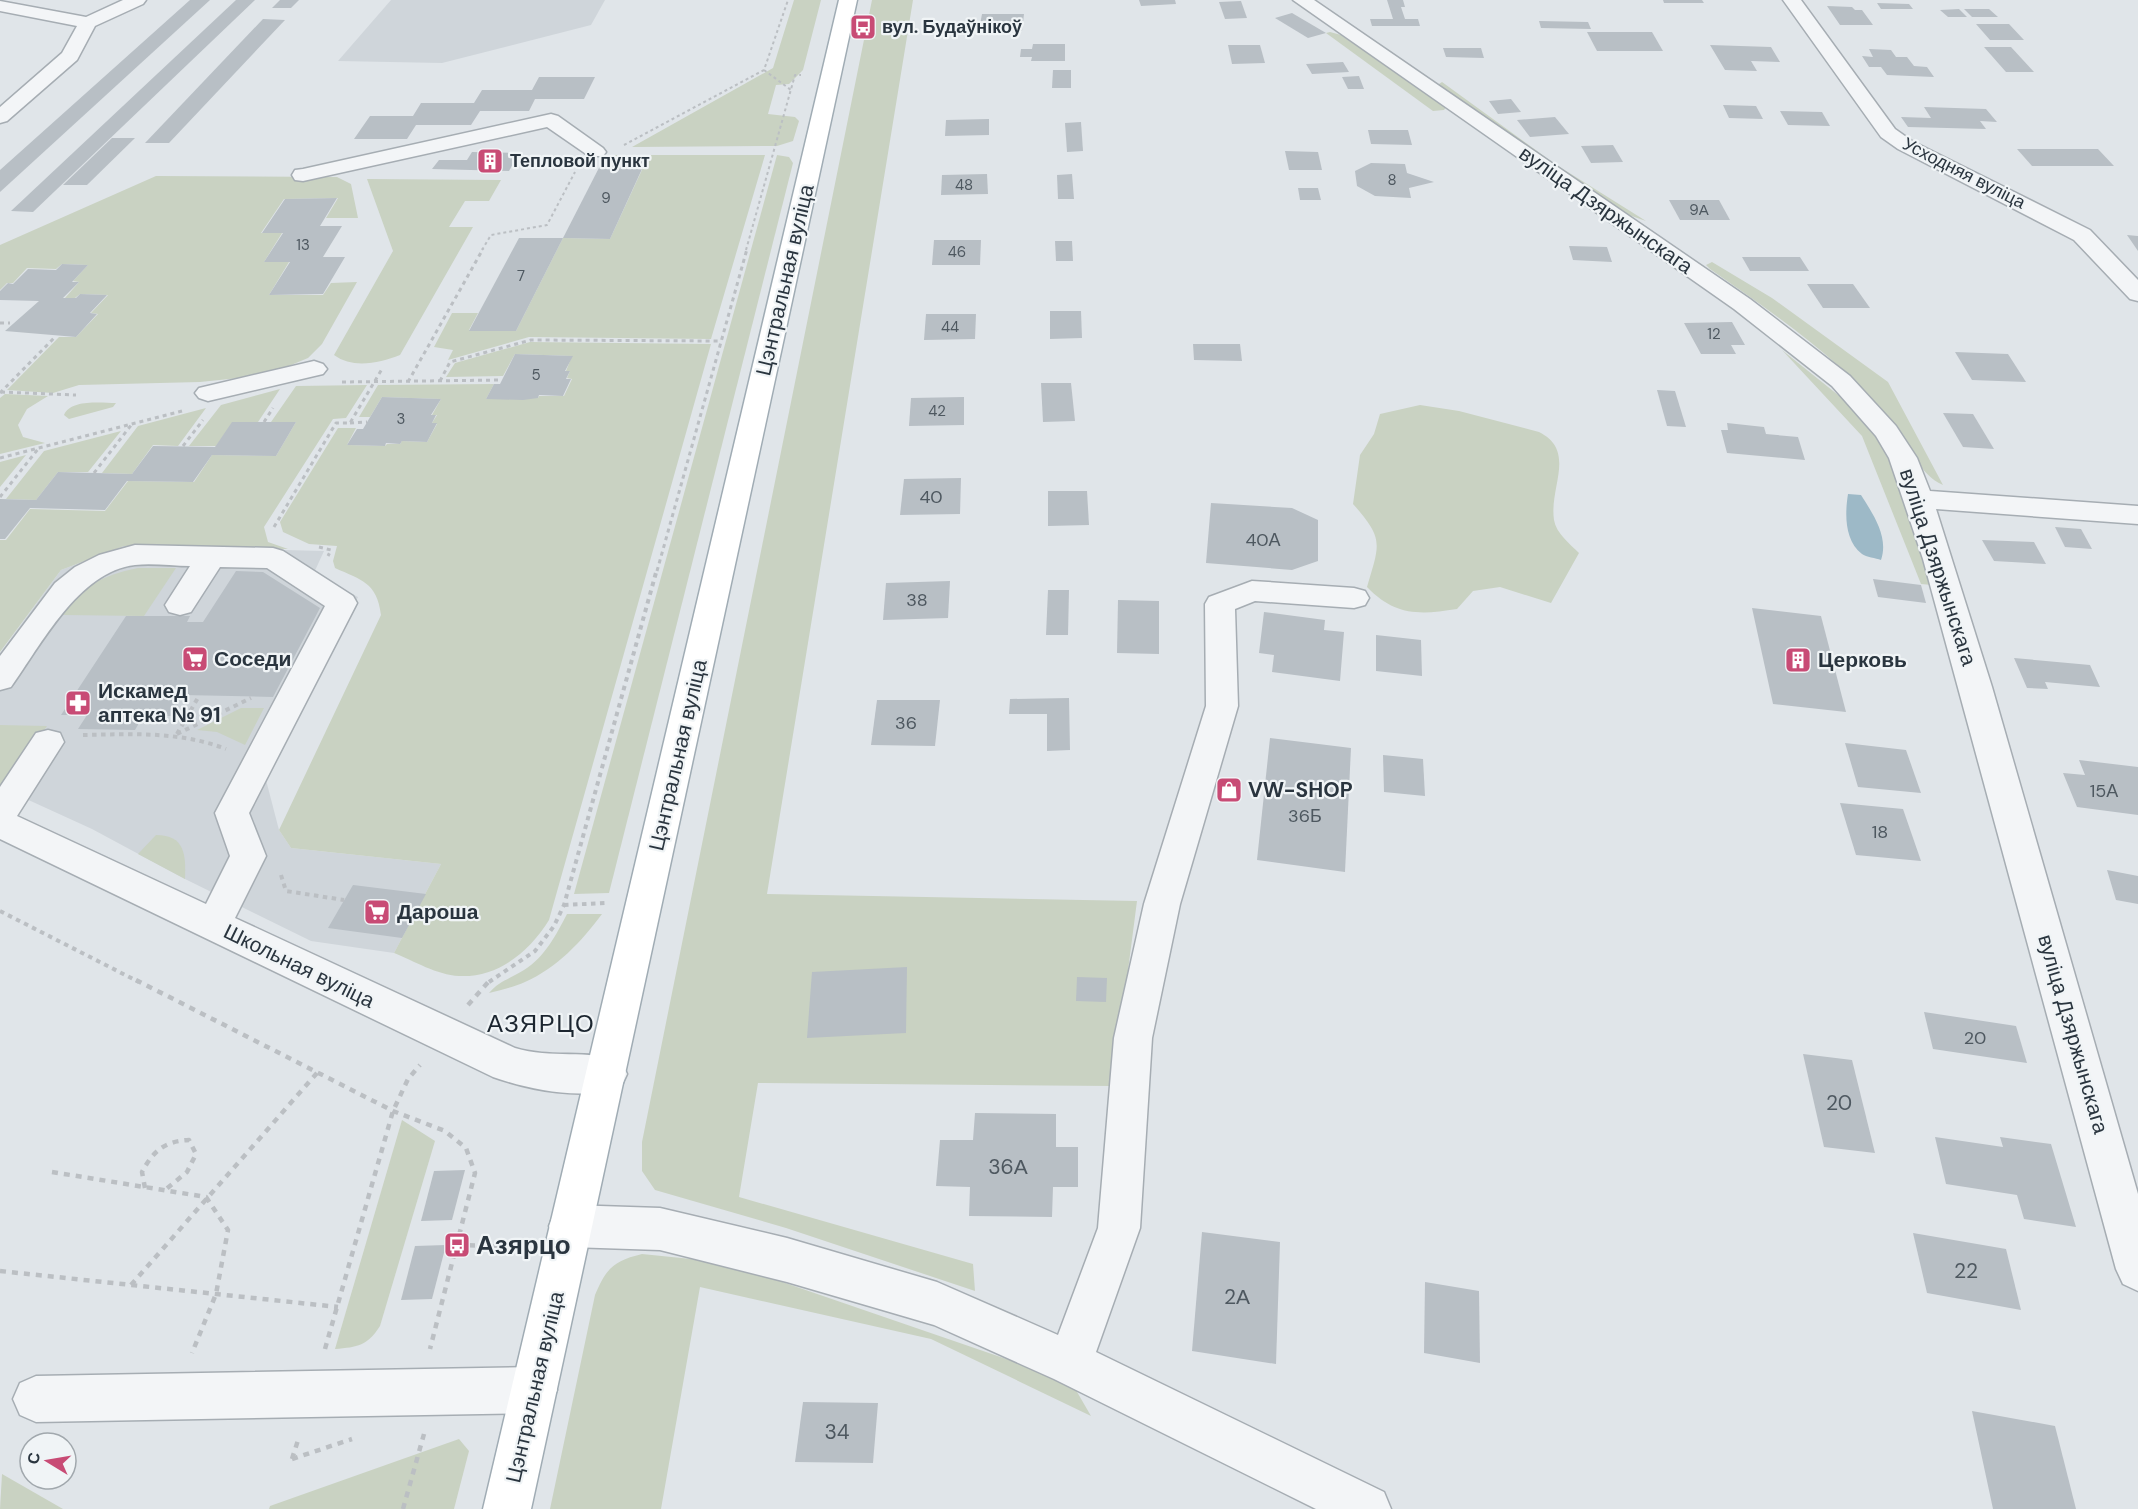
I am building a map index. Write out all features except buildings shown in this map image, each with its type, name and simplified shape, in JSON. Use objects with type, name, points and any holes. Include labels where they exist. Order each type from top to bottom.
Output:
[{"type":"main road","name":"Цэнтральная вуліца","points":[[507,1509],[848,0]]},
{"type":"street","points":[[0,6],[88,23],[137,0]]},
{"type":"street","name":"вуліца Дзяржынскага","points":[[1302,0],[1742,304],[1841,381],[1887,432],[1903,458],[1919,498],[1976,687],[2138,1269]]},
{"type":"street","name":"Усходняя вуліца","points":[[1792,0],[1887,133],[1905,145],[2082,235],[2138,294]]},
{"type":"street","points":[[0,117],[70,56],[88,23]]},
{"type":"street","points":[[303,175],[550,120],[596,152]]},
{"type":"street","points":[[208,393],[323,375]]},
{"type":"street","points":[[1919,498],[2138,515]]},
{"type":"street","points":[[0,679],[65,590],[85,573],[109,562],[135,555],[273,558],[342,603],[232,813],[248,856],[214,924]]},
{"type":"street","points":[[180,605],[211,557]]},
{"type":"street","points":[[1070,1363],[1119,1227],[1134,1038],[1162,904],[1222,706],[1220,604],[1252,591],[1354,597]]},
{"type":"street","points":[[0,813],[60,739]]},
{"type":"street","name":"Школьная вуліца","points":[[0,823],[507,1064],[536,1073],[607,1074]]},
{"type":"street","points":[[568,1238],[660,1229],[787,1260],[937,1304],[1070,1363],[1367,1509]]},
{"type":"street","points":[[36,1399],[534,1390]]},
{"type":"path","points":[[623,146],[764,70],[788,0]]},
{"type":"path","points":[[481,989],[493,976],[508,970],[535,951],[554,926],[564,905],[791,90],[764,70]]},
{"type":"path","points":[[408,382],[490,235],[547,225],[576,170]]},
{"type":"path","points":[[0,323],[10,323]]},
{"type":"path","points":[[0,393],[56,336]]},
{"type":"path","points":[[440,381],[450,362],[531,340],[720,342]]},
{"type":"path","points":[[323,375],[408,382],[502,380]]},
{"type":"path","points":[[0,393],[76,395]]},
{"type":"path","points":[[0,458],[185,410]]},
{"type":"path","points":[[183,446],[203,420]]},
{"type":"path","points":[[350,423],[367,422]]},
{"type":"path","points":[[94,473],[133,423]]},
{"type":"path","points":[[0,497],[38,448]]},
{"type":"path","points":[[176,735],[199,696]]},
{"type":"path","points":[[176,735],[255,696]]},
{"type":"path","points":[[60,739],[176,735],[226,748],[253,771]]},
{"type":"path","points":[[280,871],[286,891],[344,900]]},
{"type":"path","points":[[0,911],[393,1111],[438,1126],[470,1150],[475,1173],[430,1341]]},
{"type":"path","points":[[131,1285],[317,1073]]},
{"type":"path","points":[[292,1459],[338,1307],[393,1111],[408,1079]]},
{"type":"path","points":[[145,1188],[142,1172],[151,1155],[169,1140],[189,1140],[196,1154],[187,1172],[165,1191]]},
{"type":"path","points":[[52,1172],[206,1197],[228,1230],[216,1294],[176,1396]]},
{"type":"path","points":[[457,1245],[568,1238]]},
{"type":"path","points":[[0,1271],[338,1307]]},
{"type":"path","points":[[403,1509],[427,1425]]},
{"type":"shaded area","points":[[391,0],[605,0],[591,25],[442,63],[338,61]]},
{"type":"shaded area","points":[[124,546],[324,551],[313,575],[358,597],[266,780],[279,830],[291,848],[441,864],[394,953],[311,941],[185,879],[92,829],[0,787],[0,653],[61,570]]},
{"type":"green space","points":[[794,0],[821,0],[803,70],[789,84],[776,85],[768,114],[795,117],[799,121],[793,141],[777,146],[632,147],[773,68]]},
{"type":"green space","points":[[872,0],[913,0],[767,894],[1137,901],[1113,1086],[758,1083],[739,1197],[973,1264],[975,1291],[786,1228],[655,1190],[642,1171],[642,1142]]},
{"type":"green space","points":[[1326,33],[1341,35],[1446,107],[1444,110],[1433,111]]},
{"type":"green space","points":[[1442,82],[1555,164],[1646,221],[1623,213],[1436,86]]},
{"type":"green space","points":[[609,155],[765,155],[711,339],[529,337],[448,360],[453,350],[434,347],[452,313],[478,313],[469,330],[516,331],[563,238],[610,239],[647,159],[604,158]]},
{"type":"green space","points":[[777,155],[789,157],[793,163],[609,893],[574,894]]},
{"type":"green space","points":[[156,176],[337,177],[351,184],[358,218],[326,218],[338,198],[284,199],[261,233],[282,233],[264,262],[289,262],[269,295],[323,295],[331,283],[357,282],[322,344],[308,358],[284,368],[239,378],[200,382],[79,385],[53,393],[7,390],[59,337],[76,337],[98,314],[91,313],[108,295],[80,294],[75,298],[65,298],[79,282],[73,281],[88,265],[62,264],[56,269],[27,268],[13,283],[7,283],[0,290],[0,245]]},
{"type":"green space","points":[[367,179],[501,180],[489,201],[465,201],[449,227],[473,227],[400,355],[375,362],[358,363],[349,362],[334,355],[393,251]]},
{"type":"green space","points":[[1712,262],[1772,298],[1888,382],[1943,485],[1934,480],[1921,467],[1896,426],[1855,381],[1809,341],[1706,265]]},
{"type":"green space","points":[[530,342],[711,344],[549,920],[532,942],[512,960],[487,972],[459,976],[434,970],[394,953],[441,864],[291,848],[279,830],[381,615],[376,595],[372,589],[360,579],[335,568],[333,561],[337,546],[309,544],[283,532],[280,522],[338,428],[356,428],[347,445],[385,446],[400,444],[402,441],[427,442],[437,424],[432,423],[437,415],[432,415],[441,399],[382,397],[370,417],[359,417],[378,385],[494,384],[486,399],[564,396],[572,379],[567,378],[570,371],[566,371],[572,356],[515,354],[503,376],[446,377],[455,363]]},
{"type":"green space","points":[[1782,350],[1853,407],[1874,432],[1891,459],[1932,585],[1921,584],[1862,436]]},
{"type":"green space","points":[[367,385],[346,418],[333,419],[264,527],[268,542],[288,549],[124,546],[61,570],[0,652],[0,540],[6,540],[30,509],[105,511],[128,481],[194,482],[212,455],[276,456],[296,422],[271,422],[296,386]]},
{"type":"green space","points":[[280,389],[258,422],[233,422],[216,446],[189,446],[221,405]]},
{"type":"green space","points":[[5,394],[48,396],[27,409],[18,425],[23,437],[45,443],[0,454],[0,398]]},
{"type":"green space","points":[[116,403],[113,407],[69,419],[64,415],[73,406],[80,404]]},
{"type":"green space","points":[[1420,405],[1459,411],[1539,432],[1557,449],[1559,471],[1553,508],[1555,525],[1560,534],[1579,553],[1551,603],[1500,587],[1473,591],[1457,609],[1419,612],[1388,604],[1367,587],[1375,560],[1376,542],[1370,526],[1353,504],[1360,455],[1374,434],[1380,414]]},
{"type":"green space","points":[[206,408],[178,446],[153,445],[132,474],[102,473],[138,426]]},
{"type":"green space","points":[[121,431],[88,472],[58,472],[36,500],[6,499],[44,451]]},
{"type":"green space","points":[[26,455],[0,487],[0,462]]},
{"type":"green space","points":[[138,568],[176,568],[144,616],[62,615],[78,596],[94,583],[113,574]]},
{"type":"green space","points":[[241,708],[264,708],[245,745],[217,732],[197,730]]},
{"type":"green space","points":[[0,725],[47,726],[5,789],[0,787]]},
{"type":"green space","points":[[156,835],[173,838],[182,848],[185,879],[138,854]]},
{"type":"green space","points":[[567,914],[602,914],[577,944],[548,969],[521,984],[489,993],[497,985],[538,959],[554,938]]},
{"type":"green space","points":[[402,1120],[435,1141],[380,1326],[366,1342],[335,1349]]},
{"type":"green space","points":[[642,1254],[701,1260],[759,1274],[1059,1377],[1073,1385],[1091,1416],[931,1339],[700,1287],[661,1509],[550,1509],[595,1295],[612,1267]]},
{"type":"green space","points":[[459,1439],[469,1451],[454,1509],[269,1509],[270,1506]]},
{"type":"green space","points":[[2,1474],[18,1483],[18,1491],[32,1491],[63,1509],[0,1509]]},
{"type":"water","points":[[1848,494],[1861,495],[1879,526],[1883,543],[1881,560],[1862,554],[1852,541],[1846,518]]},
{"type":"place","name":"вул. Будаўнікоў","points":[[863,27]]},
{"type":"place","name":"Тепловой пункт","points":[[490,161]]},
{"type":"place","name":"Соседи","points":[[195,659]]},
{"type":"place","name":"Церковь","points":[[1798,660]]},
{"type":"place","name":"Искамед аптека № 91","points":[[78,703]]},
{"type":"place","name":"VW-SHOP","points":[[1229,790]]},
{"type":"place","name":"Дароша","points":[[377,912]]},
{"type":"place","name":"Азярцо","points":[[457,1245]]},
{"type":"district","name":"АЗЯРЦО","points":[[541,1023]]}]
